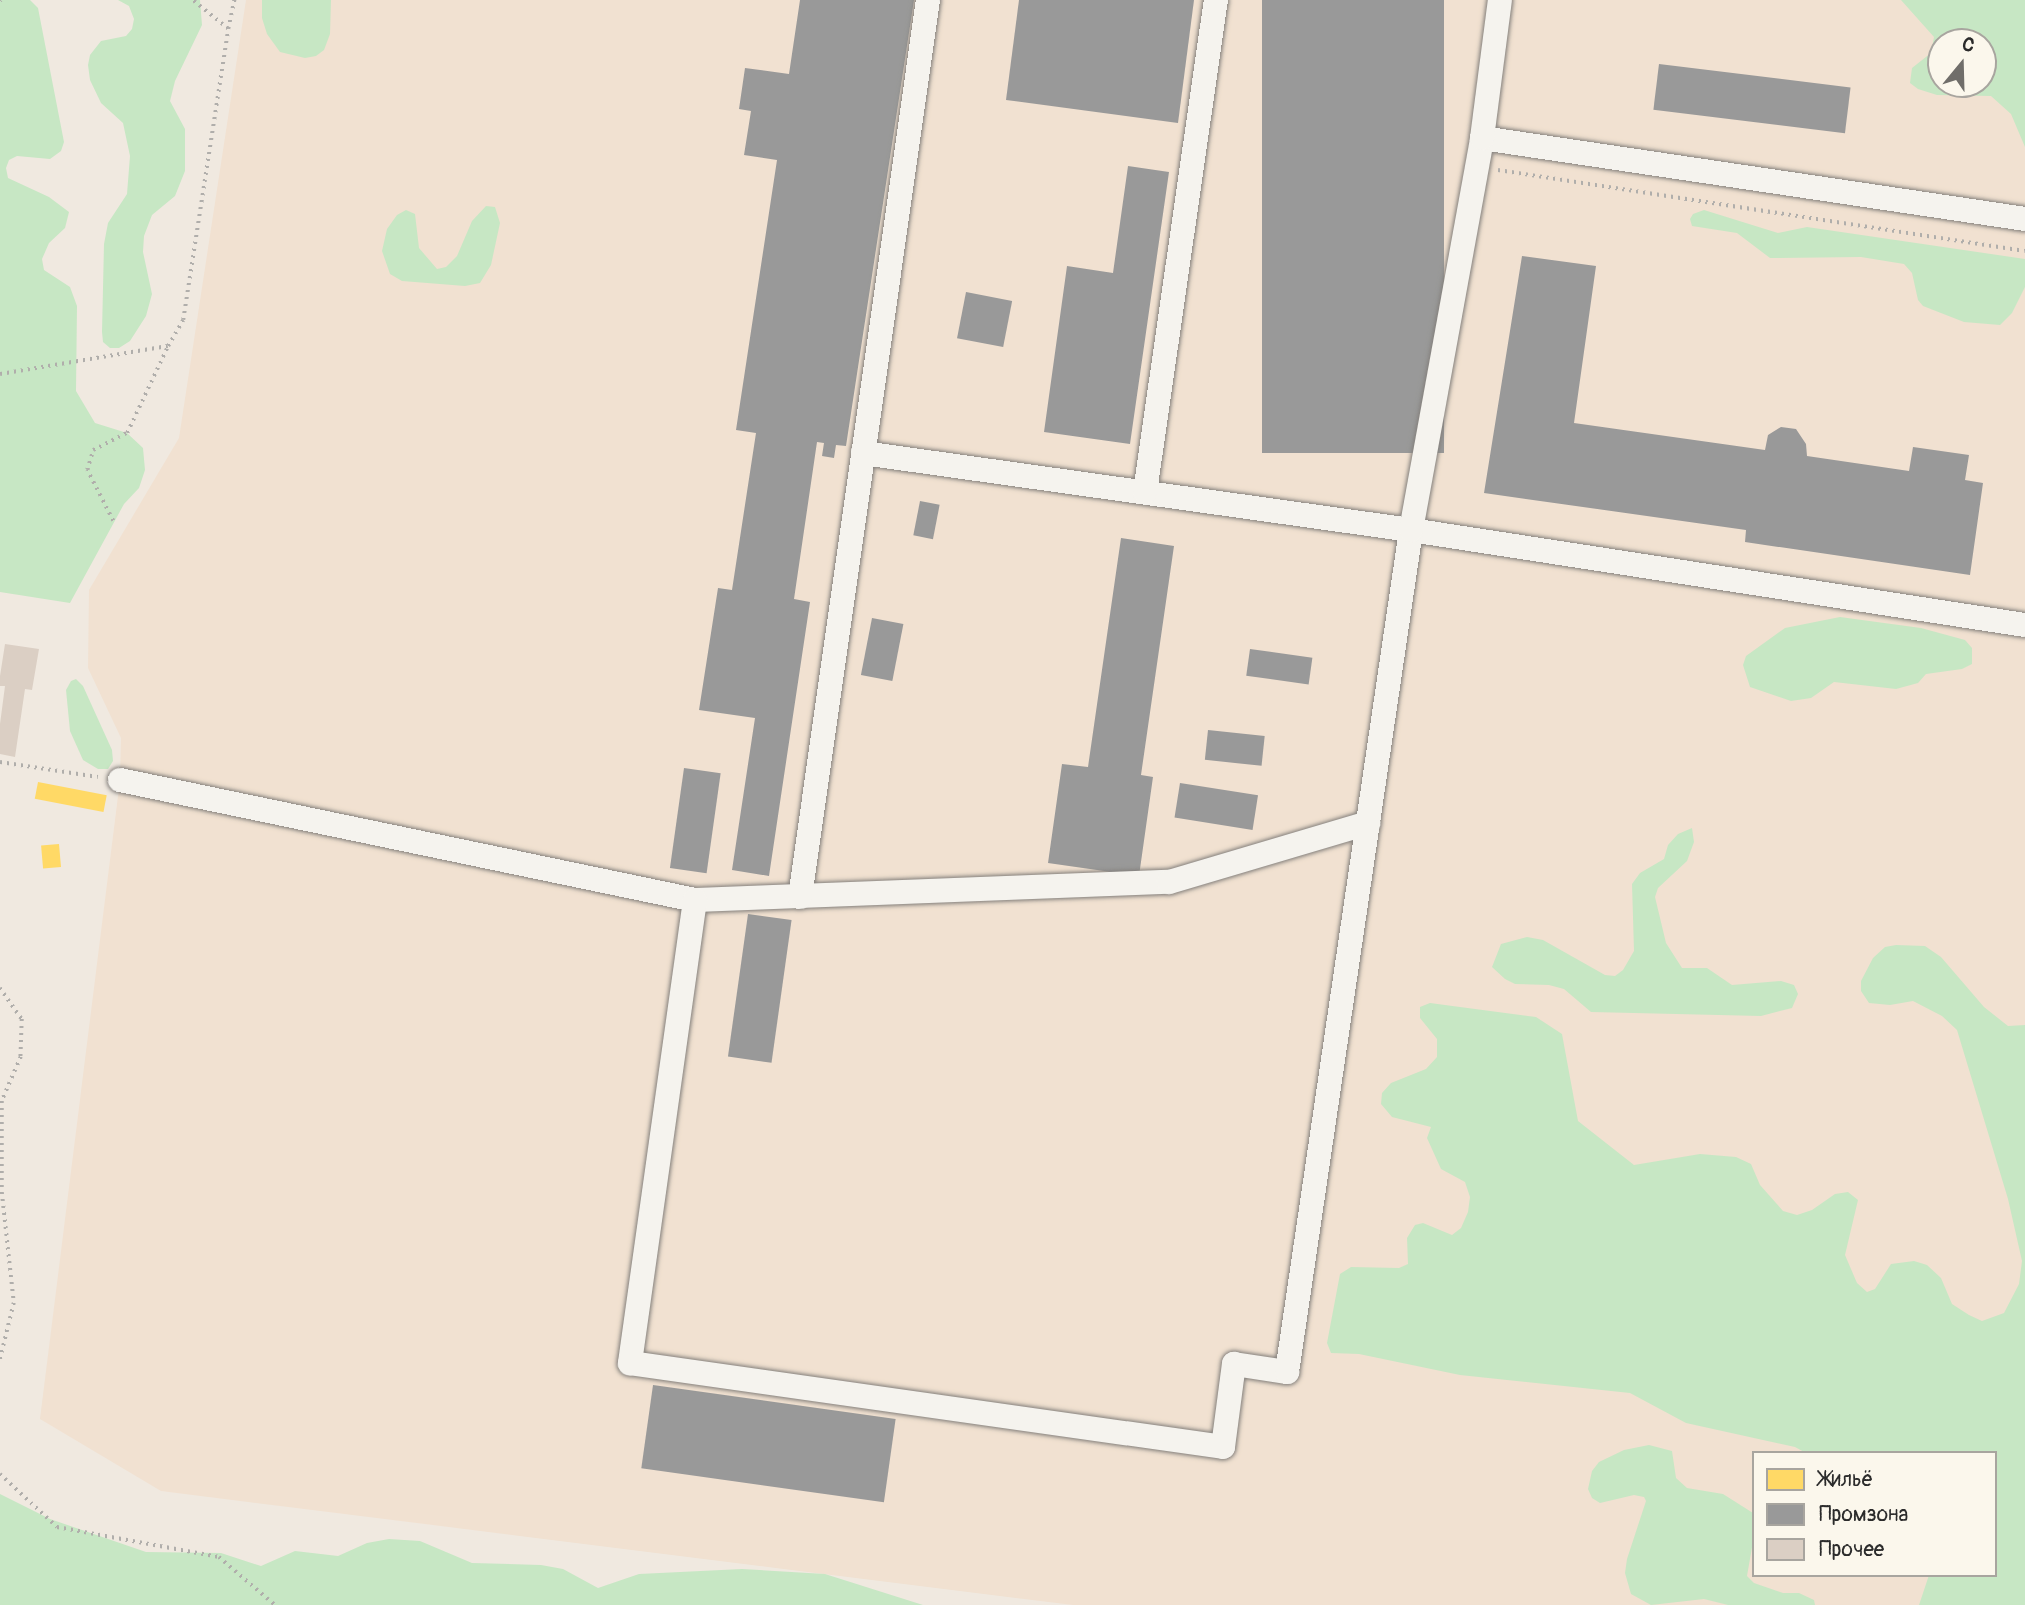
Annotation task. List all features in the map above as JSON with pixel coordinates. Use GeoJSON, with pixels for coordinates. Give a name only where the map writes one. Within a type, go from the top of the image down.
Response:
{"type":"FeatureCollection","features":[{"type":"Feature","properties":{"kind":"lane"},"geometry":{"type":"LineString","coordinates":[[800,897],[928,0]]}},
{"type":"Feature","properties":{"kind":"lane"},"geometry":{"type":"LineString","coordinates":[[1144,492],[1216,0]]}},
{"type":"Feature","properties":{"kind":"lane"},"geometry":{"type":"LineString","coordinates":[[695,901],[631,1363],[1223,1447],[1234,1364],[1287,1372],[1411,530],[1482,138],[1500,0]]}},
{"type":"Feature","properties":{"kind":"lane"},"geometry":{"type":"LineString","coordinates":[[1482,138],[2025,219]]}},
{"type":"Feature","properties":{"kind":"lane"},"geometry":{"type":"LineString","coordinates":[[863,453],[1411,530],[2025,625]]}},
{"type":"Feature","properties":{"kind":"lane"},"geometry":{"type":"LineString","coordinates":[[120,780],[695,901],[1168,883],[1368,823]]}},
{"type":"Feature","properties":{"kind":"path"},"geometry":{"type":"LineString","coordinates":[[192,0],[228,29]]}},
{"type":"Feature","properties":{"kind":"path"},"geometry":{"type":"LineString","coordinates":[[113,522],[87,470],[93,450],[127,433],[183,320],[234,0]]}},
{"type":"Feature","properties":{"kind":"path"},"geometry":{"type":"LineString","coordinates":[[1476,167],[2025,251]]}},
{"type":"Feature","properties":{"kind":"path"},"geometry":{"type":"LineString","coordinates":[[0,374],[168,346]]}},
{"type":"Feature","properties":{"kind":"path"},"geometry":{"type":"LineString","coordinates":[[0,762],[120,780]]}},
{"type":"Feature","properties":{"kind":"path"},"geometry":{"type":"LineString","coordinates":[[0,988],[22,1019],[21,1057],[2,1101],[2,1192],[14,1303],[0,1360]]}},
{"type":"Feature","properties":{"kind":"path"},"geometry":{"type":"LineString","coordinates":[[0,1474],[57,1527],[219,1557],[275,1605]]}},
{"type":"Feature","properties":{"kind":"shaded area"},"geometry":{"type":"Polygon","coordinates":[[[246,0],[2025,0],[2025,1605],[1073,1605],[161,1491],[40,1419],[120,780],[121,738],[88,668],[89,590],[179,438],[246,0]]]}},
{"type":"Feature","properties":{"kind":"green space"},"geometry":{"type":"Polygon","coordinates":[[[0,0],[30,0],[38,8],[64,142],[61,151],[50,159],[17,156],[9,160],[6,168],[8,178],[49,197],[69,212],[65,228],[49,243],[42,259],[44,270],[70,287],[77,306],[76,391],[95,423],[127,433],[143,448],[145,470],[139,488],[124,504],[70,603],[0,592],[0,0]]]}},
{"type":"Feature","properties":{"kind":"green space"},"geometry":{"type":"Polygon","coordinates":[[[118,0],[200,0],[202,25],[175,81],[170,101],[185,129],[185,171],[175,196],[152,215],[144,236],[143,252],[152,294],[146,316],[130,341],[119,348],[110,348],[103,342],[102,332],[104,244],[108,223],[127,194],[130,156],[123,123],[101,103],[90,80],[88,65],[90,55],[101,41],[126,36],[132,29],[134,19],[129,6],[118,0]]]}},
{"type":"Feature","properties":{"kind":"green space"},"geometry":{"type":"Polygon","coordinates":[[[262,0],[331,0],[330,34],[324,50],[316,56],[305,58],[280,52],[267,34],[262,18],[262,0]]]}},
{"type":"Feature","properties":{"kind":"green space"},"geometry":{"type":"Polygon","coordinates":[[[1901,0],[2025,0],[2025,147],[2011,114],[1993,98],[1997,98],[1997,28],[1927,29],[1901,0]]]}},
{"type":"Feature","properties":{"kind":"green space"},"geometry":{"type":"Polygon","coordinates":[[[1927,56],[1927,92],[1910,83],[1912,68],[1927,56]]]}},
{"type":"Feature","properties":{"kind":"green space"},"geometry":{"type":"Polygon","coordinates":[[[486,206],[495,207],[500,223],[491,265],[480,283],[465,286],[402,281],[390,274],[382,251],[387,229],[397,215],[406,210],[415,214],[419,248],[437,269],[446,267],[457,256],[472,221],[486,206]]]}},
{"type":"Feature","properties":{"kind":"green space"},"geometry":{"type":"Polygon","coordinates":[[[1704,210],[1778,233],[1807,227],[2025,259],[2025,287],[2012,313],[2000,325],[1964,322],[1923,306],[1918,300],[1912,273],[1904,264],[1861,257],[1770,258],[1737,233],[1692,226],[1690,219],[1693,214],[1704,210]]]}},
{"type":"Feature","properties":{"kind":"green space"},"geometry":{"type":"Polygon","coordinates":[[[1840,617],[1921,628],[1965,640],[1972,648],[1972,664],[1962,669],[1926,674],[1918,683],[1896,689],[1834,682],[1811,698],[1791,701],[1750,687],[1743,665],[1746,656],[1785,628],[1840,617]]]}},
{"type":"Feature","properties":{"kind":"green space"},"geometry":{"type":"Polygon","coordinates":[[[76,679],[83,686],[112,750],[113,761],[108,769],[98,769],[83,760],[70,731],[66,690],[71,681],[76,679]]]}},
{"type":"Feature","properties":{"kind":"green space"},"geometry":{"type":"Polygon","coordinates":[[[1692,828],[1694,842],[1687,861],[1658,888],[1655,897],[1666,943],[1682,968],[1707,968],[1732,985],[1781,981],[1794,985],[1798,994],[1792,1008],[1761,1016],[1591,1012],[1564,989],[1549,985],[1515,984],[1492,967],[1501,944],[1527,937],[1543,940],[1605,975],[1615,976],[1623,970],[1634,951],[1632,884],[1640,873],[1664,859],[1668,845],[1678,834],[1692,828]]]}},
{"type":"Feature","properties":{"kind":"green space"},"geometry":{"type":"Polygon","coordinates":[[[1925,946],[1941,957],[1984,1007],[2008,1026],[2025,1025],[2025,1605],[1919,1605],[1928,1577],[1997,1577],[1997,1451],[1802,1451],[1795,1447],[1686,1423],[1630,1393],[1460,1375],[1359,1354],[1331,1353],[1327,1343],[1340,1274],[1351,1267],[1399,1268],[1408,1264],[1407,1238],[1415,1225],[1423,1223],[1452,1235],[1461,1228],[1468,1212],[1470,1197],[1465,1182],[1441,1169],[1427,1138],[1431,1127],[1392,1117],[1381,1104],[1382,1093],[1391,1083],[1426,1069],[1437,1057],[1437,1039],[1420,1018],[1420,1007],[1430,1003],[1536,1017],[1562,1034],[1578,1121],[1634,1165],[1700,1154],[1736,1157],[1751,1164],[1760,1185],[1783,1211],[1797,1215],[1812,1210],[1835,1194],[1848,1192],[1858,1200],[1845,1255],[1857,1283],[1867,1292],[1875,1289],[1891,1264],[1914,1261],[1927,1265],[1941,1278],[1952,1304],[1969,1315],[1982,1321],[2004,1313],[2019,1284],[2022,1261],[2008,1199],[1957,1030],[1942,1016],[1913,1001],[1890,1005],[1869,1003],[1861,991],[1861,981],[1873,958],[1885,947],[1925,946]]]}},
{"type":"Feature","properties":{"kind":"green space"},"geometry":{"type":"Polygon","coordinates":[[[1649,1445],[1672,1451],[1676,1478],[1687,1488],[1723,1494],[1752,1512],[1752,1547],[1747,1576],[1754,1583],[1783,1593],[1799,1593],[1814,1600],[1815,1605],[1728,1605],[1704,1599],[1651,1605],[1631,1594],[1625,1573],[1627,1559],[1646,1501],[1644,1497],[1634,1495],[1600,1503],[1592,1498],[1588,1489],[1592,1471],[1599,1462],[1624,1450],[1649,1445]]]}},
{"type":"Feature","properties":{"kind":"green space"},"geometry":{"type":"Polygon","coordinates":[[[0,1494],[50,1519],[146,1552],[221,1553],[261,1566],[295,1551],[338,1556],[367,1543],[389,1539],[420,1541],[472,1563],[541,1565],[563,1569],[598,1588],[639,1574],[742,1569],[825,1574],[923,1605],[0,1605],[0,1494]]]}},
{"type":"Feature","properties":{"kind":"building: Жильё"},"geometry":{"type":"Polygon","coordinates":[[[38,782],[107,795],[103,812],[35,799],[38,782]]]}},
{"type":"Feature","properties":{"kind":"building: Жильё"},"geometry":{"type":"Polygon","coordinates":[[[59,844],[61,867],[43,868],[41,846],[59,844]]]}},
{"type":"Feature","properties":{"kind":"building: Промзона"},"geometry":{"type":"Polygon","coordinates":[[[800,0],[914,0],[846,446],[836,445],[834,458],[822,456],[824,443],[817,442],[794,599],[810,602],[769,876],[732,870],[755,718],[699,710],[718,588],[732,590],[756,433],[736,430],[777,160],[744,155],[751,111],[739,109],[745,68],[789,74],[800,0]]]}},
{"type":"Feature","properties":{"kind":"building: Промзона"},"geometry":{"type":"Polygon","coordinates":[[[1019,0],[1194,0],[1178,123],[1006,100],[1019,0]]]}},
{"type":"Feature","properties":{"kind":"building: Промзона"},"geometry":{"type":"Polygon","coordinates":[[[1262,0],[1444,0],[1444,453],[1262,453],[1262,0]]]}},
{"type":"Feature","properties":{"kind":"building: Промзона"},"geometry":{"type":"Polygon","coordinates":[[[1659,64],[1851,88],[1845,133],[1653,110],[1659,64]]]}},
{"type":"Feature","properties":{"kind":"building: Промзона"},"geometry":{"type":"Polygon","coordinates":[[[1128,166],[1169,172],[1130,444],[1044,432],[1067,266],[1113,273],[1128,166]]]}},
{"type":"Feature","properties":{"kind":"building: Промзона"},"geometry":{"type":"Polygon","coordinates":[[[1522,256],[1596,266],[1574,423],[1765,450],[1768,435],[1781,427],[1796,429],[1806,444],[1807,456],[1909,471],[1913,447],[1969,455],[1965,480],[1983,483],[1970,575],[1745,542],[1746,530],[1484,493],[1522,256]]]}},
{"type":"Feature","properties":{"kind":"building: Промзона"},"geometry":{"type":"Polygon","coordinates":[[[966,292],[1012,301],[1003,347],[957,338],[966,292]]]}},
{"type":"Feature","properties":{"kind":"building: Промзона"},"geometry":{"type":"Polygon","coordinates":[[[920,501],[940,505],[933,539],[913,535],[920,501]]]}},
{"type":"Feature","properties":{"kind":"building: Промзона"},"geometry":{"type":"Polygon","coordinates":[[[1121,538],[1174,546],[1141,775],[1153,777],[1139,876],[1048,863],[1062,764],[1088,767],[1121,538]]]}},
{"type":"Feature","properties":{"kind":"building: Промзона"},"geometry":{"type":"Polygon","coordinates":[[[872,618],[903,624],[892,681],[861,675],[872,618]]]}},
{"type":"Feature","properties":{"kind":"building: Промзона"},"geometry":{"type":"Polygon","coordinates":[[[1250,649],[1312,658],[1309,685],[1246,676],[1250,649]]]}},
{"type":"Feature","properties":{"kind":"building: Промзона"},"geometry":{"type":"Polygon","coordinates":[[[1208,730],[1265,736],[1262,766],[1205,760],[1208,730]]]}},
{"type":"Feature","properties":{"kind":"building: Промзона"},"geometry":{"type":"Polygon","coordinates":[[[684,768],[721,773],[707,873],[670,868],[684,768]]]}},
{"type":"Feature","properties":{"kind":"building: Промзона"},"geometry":{"type":"Polygon","coordinates":[[[1180,783],[1258,795],[1253,830],[1175,818],[1180,783]]]}},
{"type":"Feature","properties":{"kind":"building: Промзона"},"geometry":{"type":"Polygon","coordinates":[[[748,914],[792,920],[772,1063],[728,1057],[748,914]]]}},
{"type":"Feature","properties":{"kind":"building: Промзона"},"geometry":{"type":"Polygon","coordinates":[[[653,1385],[896,1419],[884,1502],[641,1468],[653,1385]]]}},
{"type":"Feature","properties":{"kind":"building: Прочее"},"geometry":{"type":"Polygon","coordinates":[[[5,644],[39,649],[32,690],[25,689],[15,757],[0,754],[0,724],[5,686],[0,686],[0,676],[5,644]]]}}]}
